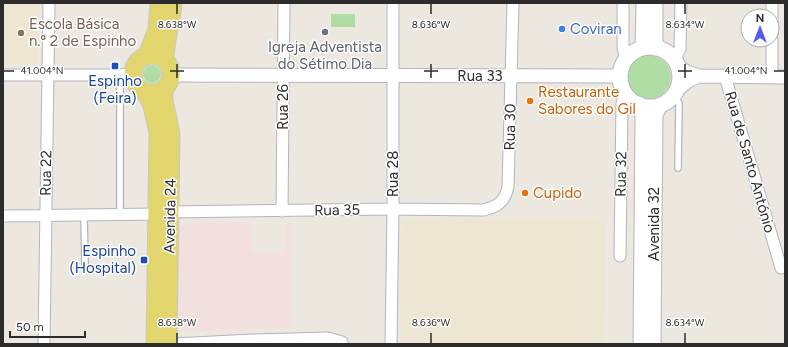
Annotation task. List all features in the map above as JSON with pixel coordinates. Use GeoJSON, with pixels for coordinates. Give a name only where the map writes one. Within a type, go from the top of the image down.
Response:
{"type":"FeatureCollection","features":[{"type":"Feature","properties":{"kind":"main road"},"geometry":{"type":"LineString","coordinates":[[147,56],[157,29],[160,3]]}},
{"type":"Feature","properties":{"kind":"main road","name":"Avenida 24"},"geometry":{"type":"LineString","coordinates":[[155,344],[163,213],[171,134],[164,100],[167,75],[165,45],[172,12],[172,3]]}},
{"type":"Feature","properties":{"kind":"main road"},"geometry":{"type":"LineString","coordinates":[[644,3],[649,48]]}},
{"type":"Feature","properties":{"kind":"main road"},"geometry":{"type":"LineString","coordinates":[[649,48],[655,3]]}},
{"type":"Feature","properties":{"kind":"main road"},"geometry":{"type":"LineString","coordinates":[[649,48],[669,54],[676,63],[680,73],[679,82],[675,93],[667,101],[660,105],[653,106],[639,104],[631,100],[625,94],[620,76],[626,59],[636,50],[649,48]]}},
{"type":"Feature","properties":{"kind":"main road"},"geometry":{"type":"LineString","coordinates":[[126,74],[134,68],[141,58],[153,55],[159,56],[167,75],[158,93],[145,93]]}},
{"type":"Feature","properties":{"kind":"main road","name":"Avenida 24"},"geometry":{"type":"LineString","coordinates":[[126,74],[145,93],[151,102],[158,132],[168,344]]}},
{"type":"Feature","properties":{"kind":"main road","name":"Avenida 32"},"geometry":{"type":"LineString","coordinates":[[639,104],[643,114],[642,344]]}},
{"type":"Feature","properties":{"kind":"main road","name":"Avenida 32"},"geometry":{"type":"LineString","coordinates":[[653,344],[655,115],[660,105]]}},
{"type":"Feature","properties":{"kind":"street","name":"Rua 22"},"geometry":{"type":"LineString","coordinates":[[44,344],[49,3]]}},
{"type":"Feature","properties":{"kind":"street","name":"Rua 26"},"geometry":{"type":"LineString","coordinates":[[282,211],[284,3]]}},
{"type":"Feature","properties":{"kind":"street","name":"Rua 28"},"geometry":{"type":"LineString","coordinates":[[391,344],[393,209],[393,3]]}},
{"type":"Feature","properties":{"kind":"street","name":"Rua 30"},"geometry":{"type":"LineString","coordinates":[[502,202],[507,194],[508,187],[513,3]]}},
{"type":"Feature","properties":{"kind":"street"},"geometry":{"type":"LineString","coordinates":[[624,3],[623,48],[626,59]]}},
{"type":"Feature","properties":{"kind":"street"},"geometry":{"type":"LineString","coordinates":[[681,3],[680,49],[676,63],[687,72],[699,76],[785,77]]}},
{"type":"Feature","properties":{"kind":"street"},"geometry":{"type":"LineString","coordinates":[[772,48],[772,77]]}},
{"type":"Feature","properties":{"kind":"street"},"geometry":{"type":"LineString","coordinates":[[3,75],[126,74]]}},
{"type":"Feature","properties":{"kind":"street","name":"Rua 33"},"geometry":{"type":"LineString","coordinates":[[167,75],[620,76]]}},
{"type":"Feature","properties":{"kind":"street"},"geometry":{"type":"LineString","coordinates":[[675,93],[688,81],[699,76]]}},
{"type":"Feature","properties":{"kind":"street","name":"Rua de Santo António"},"geometry":{"type":"LineString","coordinates":[[725,76],[781,268],[785,267]]}},
{"type":"Feature","properties":{"kind":"street","name":"Rua 32"},"geometry":{"type":"LineString","coordinates":[[620,256],[622,103],[625,94]]}},
{"type":"Feature","properties":{"kind":"street","name":"Rua 35"},"geometry":{"type":"LineString","coordinates":[[3,216],[393,209],[483,210],[495,207],[502,202]]}},
{"type":"Feature","properties":{"kind":"street"},"geometry":{"type":"LineString","coordinates":[[173,344],[280,342],[328,338],[342,342]]}},
{"type":"Feature","properties":{"kind":"lane"},"geometry":{"type":"LineString","coordinates":[[120,213],[126,74]]}},
{"type":"Feature","properties":{"kind":"lane"},"geometry":{"type":"LineString","coordinates":[[675,93],[679,103],[678,168]]}},
{"type":"Feature","properties":{"kind":"lane"},"geometry":{"type":"LineString","coordinates":[[84,214],[85,264]]}},
{"type":"Feature","properties":{"kind":"shaded area","name":"Escola Básica n.º 2 de Espinho"},"geometry":{"type":"Polygon","coordinates":[[[3,3],[39,3],[38,64],[3,64],[3,3]]]}},
{"type":"Feature","properties":{"kind":"shaded area"},"geometry":{"type":"Polygon","coordinates":[[[594,218],[602,221],[606,227],[605,344],[401,344],[401,228],[404,222],[410,219],[594,218]]]}},
{"type":"Feature","properties":{"kind":"shaded area"},"geometry":{"type":"Polygon","coordinates":[[[252,222],[252,252],[286,252],[287,222],[292,222],[292,328],[185,331],[180,326],[178,320],[180,227],[186,223],[252,222]]]}},
{"type":"Feature","properties":{"kind":"green space"},"geometry":{"type":"Polygon","coordinates":[[[331,14],[355,14],[355,27],[331,27],[331,14]]]}},
{"type":"Feature","properties":{"kind":"green space"},"geometry":{"type":"Polygon","coordinates":[[[645,55],[653,55],[665,61],[671,73],[671,81],[665,93],[653,99],[645,99],[633,93],[627,81],[627,73],[633,61],[645,55]]]}},
{"type":"Feature","properties":{"kind":"green space"},"geometry":{"type":"Polygon","coordinates":[[[152,65],[158,68],[161,74],[158,80],[152,83],[146,80],[143,74],[146,68],[152,65]]]}},
{"type":"Feature","properties":{"kind":"place","name":"Coviran"},"geometry":{"type":"Point","coordinates":[562,29]}},
{"type":"Feature","properties":{"kind":"place","name":"Igreja Adventista do Sétimo Dia"},"geometry":{"type":"Point","coordinates":[325,32]}},
{"type":"Feature","properties":{"kind":"place","name":"Escola Básica n.º 2 de Espinho"},"geometry":{"type":"Point","coordinates":[21,33]}},
{"type":"Feature","properties":{"kind":"place","name":"Espinho (Feira)"},"geometry":{"type":"Point","coordinates":[115,66]}},
{"type":"Feature","properties":{"kind":"place","name":"Restaurante Sabores do Gil"},"geometry":{"type":"Point","coordinates":[530,101]}},
{"type":"Feature","properties":{"kind":"place","name":"Cupido"},"geometry":{"type":"Point","coordinates":[525,193]}},
{"type":"Feature","properties":{"kind":"place","name":"Espinho (Hospital)"},"geometry":{"type":"Point","coordinates":[144,260]}}]}
